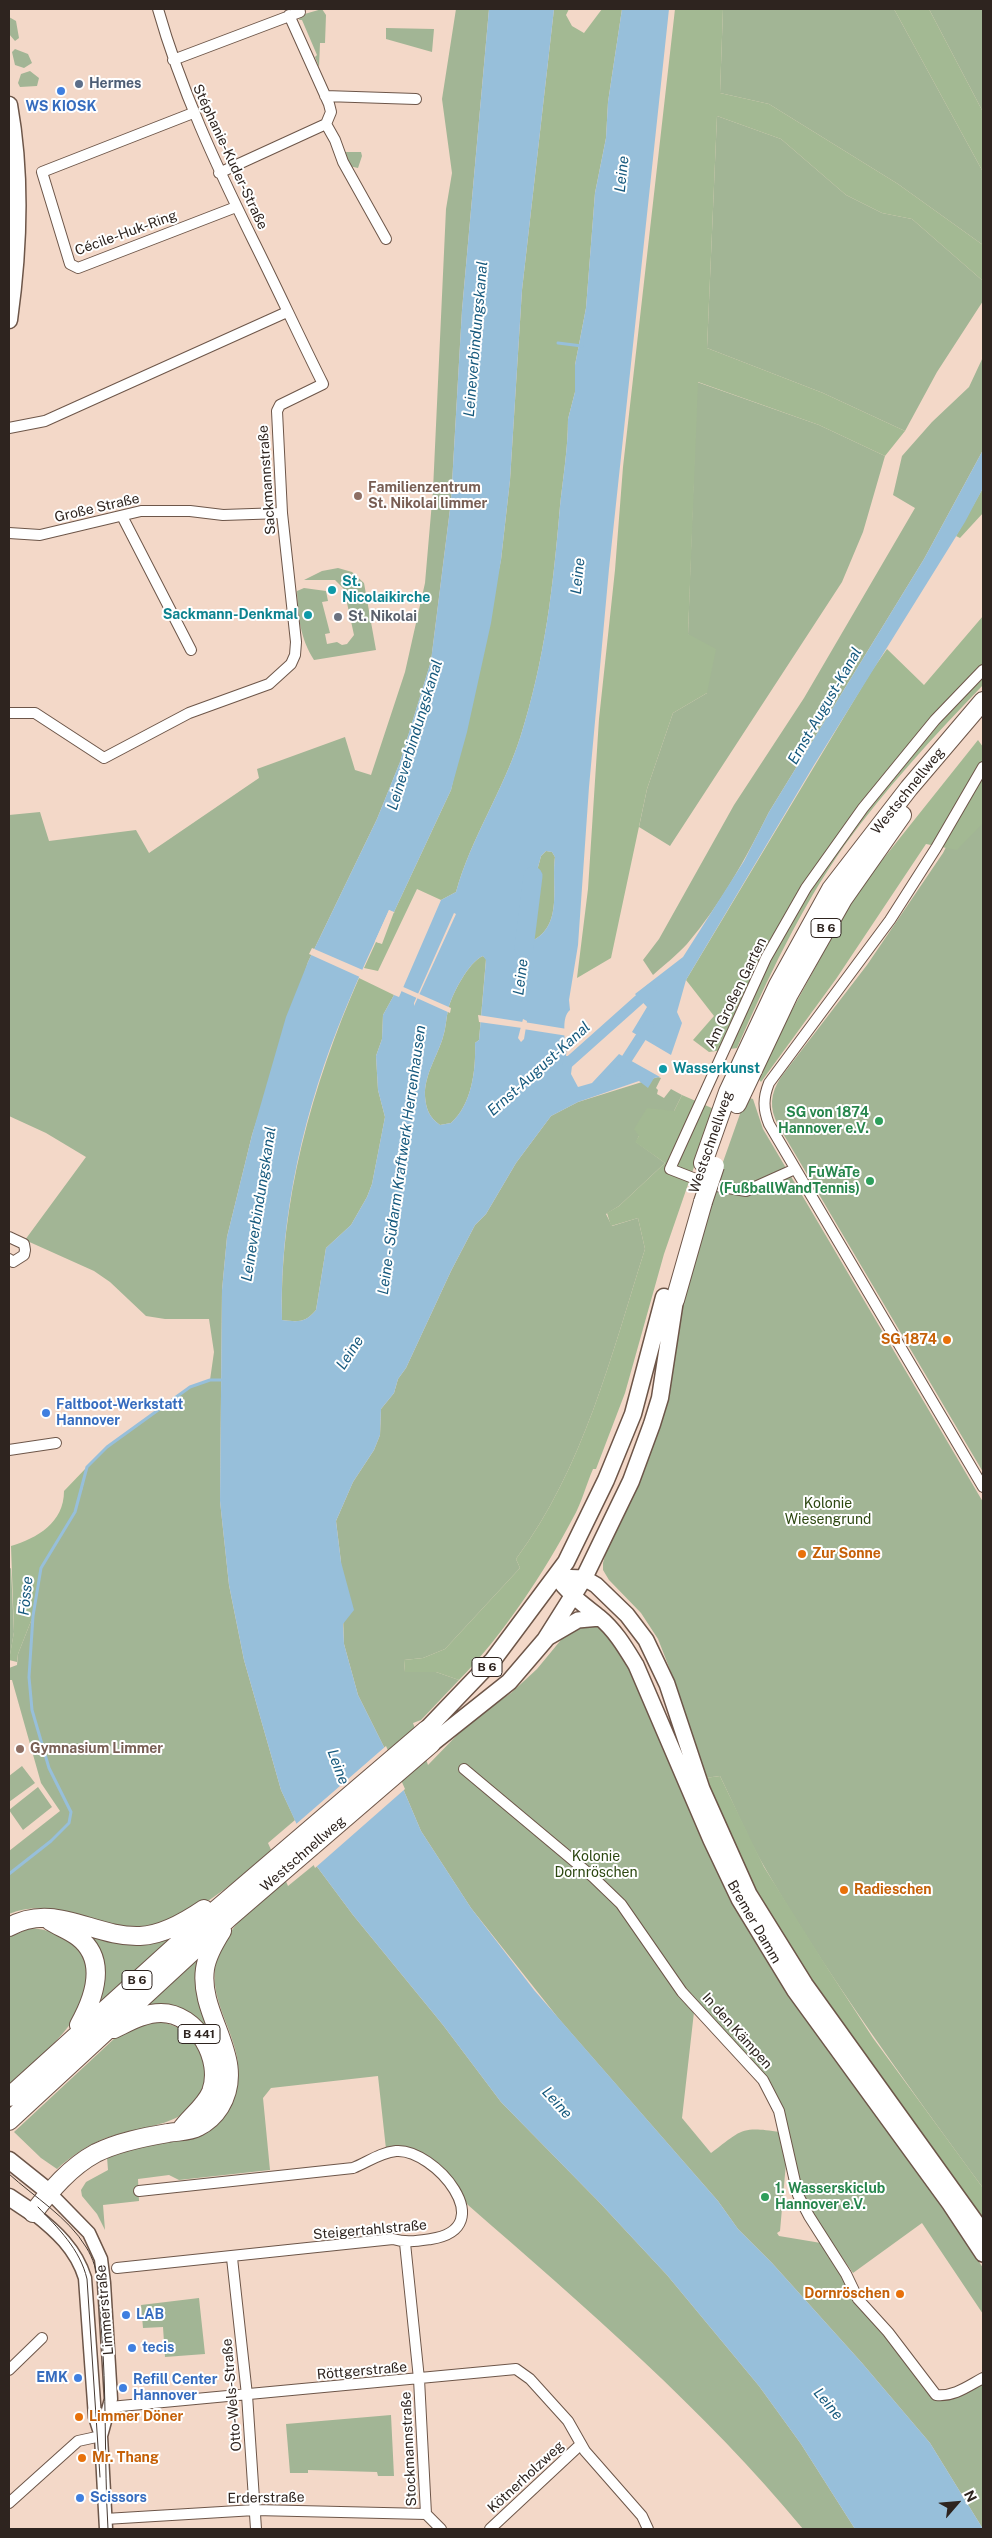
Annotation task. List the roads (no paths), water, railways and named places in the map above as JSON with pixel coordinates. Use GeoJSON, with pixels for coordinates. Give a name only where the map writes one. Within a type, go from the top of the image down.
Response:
{"type":"FeatureCollection","features":[{"type":"Feature","properties":{"kind":"highway","name":"Westschnellweg"},"geometry":{"type":"LineString","coordinates":[[670,1299],[728,1092],[774,994],[831,889],[909,788],[983,701]]}},
{"type":"Feature","properties":{"kind":"highway","name":"Westschnellweg"},"geometry":{"type":"LineString","coordinates":[[709,1164],[743,1088],[789,994],[843,899],[918,792],[983,719]]}},
{"type":"Feature","properties":{"kind":"highway","name":"Westschnellweg"},"geometry":{"type":"LineString","coordinates":[[9,2097],[72,2038],[429,1737]]}},
{"type":"Feature","properties":{"kind":"highway","name":"Westschnellweg"},"geometry":{"type":"LineString","coordinates":[[13,2117],[230,1917],[275,1866]]}},
{"type":"Feature","properties":{"kind":"highway"},"geometry":{"type":"LineString","coordinates":[[9,1926],[23,1921],[58,1917],[124,1935],[158,1933],[190,1918],[275,1866]]}},
{"type":"Feature","properties":{"kind":"highway"},"geometry":{"type":"LineString","coordinates":[[33,2213],[49,2192],[77,2166],[97,2152],[140,2138],[188,2131],[200,2127],[214,2115],[226,2093],[229,2065],[206,1995],[205,1967],[230,1917]]}},
{"type":"Feature","properties":{"kind":"highway"},"geometry":{"type":"LineString","coordinates":[[46,1918],[78,1937],[86,1946],[96,1967],[96,1987],[91,2004],[72,2038]]}},
{"type":"Feature","properties":{"kind":"highway","name":"B 441"},"geometry":{"type":"LineString","coordinates":[[100,2035],[150,2014],[173,2015],[194,2028],[210,2052],[214,2076],[211,2092],[180,2131]]}},
{"type":"Feature","properties":{"kind":"main road"},"geometry":{"type":"LineString","coordinates":[[9,105],[12,162],[19,198],[16,268],[9,320]]}},
{"type":"Feature","properties":{"kind":"main road","name":"Westschnellweg"},"geometry":{"type":"LineString","coordinates":[[429,1737],[493,1660],[557,1577],[607,1475],[633,1414],[670,1299]]}},
{"type":"Feature","properties":{"kind":"main road","name":"Westschnellweg"},"geometry":{"type":"LineString","coordinates":[[429,1737],[509,1682],[545,1640],[584,1578],[633,1476],[660,1398],[670,1299]]}},
{"type":"Feature","properties":{"kind":"main road"},"geometry":{"type":"LineString","coordinates":[[598,1550],[594,1570],[598,1585],[603,1592]]}},
{"type":"Feature","properties":{"kind":"main road"},"geometry":{"type":"LineString","coordinates":[[557,1577],[584,1578]]}},
{"type":"Feature","properties":{"kind":"main road","name":"Bremer Damm"},"geometry":{"type":"LineString","coordinates":[[557,1577],[572,1598],[600,1618],[613,1631],[636,1664],[688,1770],[739,1899],[794,1991],[950,2204],[983,2254]]}},
{"type":"Feature","properties":{"kind":"main road","name":"Bremer Damm"},"geometry":{"type":"LineString","coordinates":[[584,1578],[603,1592],[636,1626],[659,1665],[688,1770]]}},
{"type":"Feature","properties":{"kind":"main road"},"geometry":{"type":"LineString","coordinates":[[545,1640],[578,1620],[600,1618]]}},
{"type":"Feature","properties":{"kind":"main road","name":"Bremer Damm"},"geometry":{"type":"LineString","coordinates":[[696,1791],[749,1894],[800,1977],[983,2232]]}},
{"type":"Feature","properties":{"kind":"main road","name":"Limmerstraße"},"geometry":{"type":"LineString","coordinates":[[9,2160],[49,2192]]}},
{"type":"Feature","properties":{"kind":"main road","name":"Limmerstraße"},"geometry":{"type":"LineString","coordinates":[[9,2197],[33,2213]]}},
{"type":"Feature","properties":{"kind":"street","name":"Stéphanie-Kuder-Straße"},"geometry":{"type":"LineString","coordinates":[[158,9],[173,60],[193,113],[219,173],[287,312]]}},
{"type":"Feature","properties":{"kind":"street"},"geometry":{"type":"LineString","coordinates":[[173,60],[300,12],[299,9]]}},
{"type":"Feature","properties":{"kind":"street"},"geometry":{"type":"LineString","coordinates":[[219,173],[326,124],[331,112],[289,15]]}},
{"type":"Feature","properties":{"kind":"street"},"geometry":{"type":"LineString","coordinates":[[325,96],[416,99]]}},
{"type":"Feature","properties":{"kind":"street","name":"Cécile-Huk-Ring"},"geometry":{"type":"LineString","coordinates":[[193,113],[42,172],[70,264],[78,268],[236,207]]}},
{"type":"Feature","properties":{"kind":"street"},"geometry":{"type":"LineString","coordinates":[[326,124],[335,140],[343,162],[386,239]]}},
{"type":"Feature","properties":{"kind":"street"},"geometry":{"type":"LineString","coordinates":[[9,428],[45,421],[287,312]]}},
{"type":"Feature","properties":{"kind":"street","name":"Sackmannstraße"},"geometry":{"type":"LineString","coordinates":[[9,713],[35,713],[104,758],[189,713],[271,682],[294,659],[296,642],[282,513],[277,411],[280,405],[323,384],[287,312]]}},
{"type":"Feature","properties":{"kind":"street","name":"Große Straße"},"geometry":{"type":"LineString","coordinates":[[9,533],[40,535],[141,511],[190,511],[223,515],[282,513]]}},
{"type":"Feature","properties":{"kind":"street"},"geometry":{"type":"LineString","coordinates":[[122,516],[191,650]]}},
{"type":"Feature","properties":{"kind":"street","name":"Am Großen Garten"},"geometry":{"type":"LineString","coordinates":[[795,1169],[746,1191],[711,1185],[670,1170],[766,958],[806,888],[863,808],[935,720],[983,670]]}},
{"type":"Feature","properties":{"kind":"street"},"geometry":{"type":"LineString","coordinates":[[983,767],[936,848],[890,920],[769,1083],[765,1094],[764,1112],[768,1124],[983,1487]]}},
{"type":"Feature","properties":{"kind":"street"},"geometry":{"type":"LineString","coordinates":[[9,1237],[24,1244],[25,1250],[19,1260],[13,1262],[9,1260]]}},
{"type":"Feature","properties":{"kind":"street"},"geometry":{"type":"LineString","coordinates":[[9,1450],[56,1444]]}},
{"type":"Feature","properties":{"kind":"street","name":"In den Kämpen"},"geometry":{"type":"LineString","coordinates":[[464,1769],[593,1877],[621,1904],[682,1992],[763,2080],[778,2111],[798,2195],[809,2216],[846,2274],[858,2298],[888,2332],[936,2395],[947,2396],[955,2394],[983,2378]]}},
{"type":"Feature","properties":{"kind":"street","name":"Steigertahlstraße"},"geometry":{"type":"LineString","coordinates":[[117,2268],[232,2258],[393,2240],[404,2243],[448,2235],[456,2228],[462,2213],[461,2200],[455,2188],[412,2153],[397,2151],[380,2154],[353,2168],[139,2191]]}},
{"type":"Feature","properties":{"kind":"street","name":"Limmerstraße"},"geometry":{"type":"LineString","coordinates":[[49,2192],[85,2228],[97,2248],[100,2259],[104,2283],[110,2407],[101,2436]]}},
{"type":"Feature","properties":{"kind":"street","name":"Limmerstraße"},"geometry":{"type":"LineString","coordinates":[[33,2213],[68,2244],[82,2267],[85,2278],[95,2417],[101,2436],[106,2524]]}},
{"type":"Feature","properties":{"kind":"street","name":"Stockmannstraße"},"geometry":{"type":"LineString","coordinates":[[404,2243],[418,2379],[426,2514],[441,2529]]}},
{"type":"Feature","properties":{"kind":"street","name":"Otto-Wels-Straße"},"geometry":{"type":"LineString","coordinates":[[232,2258],[247,2395],[256,2529]]}},
{"type":"Feature","properties":{"kind":"street"},"geometry":{"type":"LineString","coordinates":[[9,2370],[42,2338]]}},
{"type":"Feature","properties":{"kind":"street","name":"Röttgerstraße"},"geometry":{"type":"LineString","coordinates":[[110,2407],[516,2369],[530,2379],[568,2421],[580,2445]]}},
{"type":"Feature","properties":{"kind":"street"},"geometry":{"type":"LineString","coordinates":[[9,2503],[78,2441],[101,2436]]}},
{"type":"Feature","properties":{"kind":"street"},"geometry":{"type":"LineString","coordinates":[[580,2445],[642,2516],[648,2529]]}},
{"type":"Feature","properties":{"kind":"street","name":"Kötnerholzweg"},"geometry":{"type":"LineString","coordinates":[[490,2529],[580,2445]]}},
{"type":"Feature","properties":{"kind":"street","name":"Erderstraße"},"geometry":{"type":"LineString","coordinates":[[106,2524],[255,2510],[426,2514]]}},
{"type":"Feature","properties":{"kind":"water"},"geometry":{"type":"Polygon","coordinates":[[[489,9],[554,9],[522,290],[510,480],[501,560],[491,623],[467,732],[451,790],[394,912],[389,910],[345,1010],[318,1084],[297,1162],[290,1202],[282,1281],[282,1320],[301,1321],[316,1310],[326,1248],[351,1225],[367,1197],[372,1184],[385,1117],[378,1090],[376,1056],[382,1039],[383,1015],[394,995],[399,997],[441,900],[456,892],[470,853],[513,758],[529,709],[542,651],[551,595],[568,419],[575,392],[575,365],[586,308],[595,193],[606,138],[608,102],[622,9],[669,9],[609,569],[589,787],[578,945],[569,1000],[570,1010],[567,1013],[565,1022],[564,1045],[567,1045],[566,1056],[571,1056],[576,1051],[581,1056],[572,1066],[571,1074],[578,1087],[592,1083],[619,1054],[660,1077],[654,1078],[648,1088],[639,1081],[578,1102],[551,1116],[516,1163],[486,1214],[475,1225],[451,1271],[406,1368],[398,1379],[394,1393],[381,1409],[380,1435],[374,1450],[353,1482],[336,1521],[341,1562],[354,1610],[343,1624],[344,1644],[358,1695],[393,1765],[421,1831],[471,1908],[534,1990],[718,2201],[738,2229],[772,2263],[862,2363],[930,2443],[983,2529],[855,2529],[801,2444],[759,2386],[667,2275],[600,2203],[501,2102],[443,2025],[353,1915],[315,1864],[281,1790],[244,1660],[229,1585],[220,1501],[222,1290],[227,1237],[252,1135],[286,1017],[308,962],[377,819],[400,762],[431,661],[451,501],[462,310],[489,9]],[[546,851],[541,856],[527,912],[528,933],[532,941],[542,934],[549,925],[554,904],[555,857],[552,852],[546,851]],[[454,913],[414,1006],[456,914],[454,913]],[[483,956],[478,959],[461,980],[453,996],[441,1044],[425,1088],[427,1109],[433,1119],[440,1125],[451,1123],[458,1115],[464,1106],[471,1086],[475,1064],[475,1043],[479,1040],[486,960],[483,956]],[[523,1019],[518,1038],[521,1042],[524,1039],[527,1021],[523,1019]]]}},
{"type":"Feature","properties":{"kind":"water"},"geometry":{"type":"Polygon","coordinates":[[[983,450],[983,488],[965,522],[814,765],[686,980],[677,1012],[682,1023],[671,1055],[632,1032],[647,1007],[635,994],[683,957],[744,861],[769,812],[924,559],[983,450]]]}},
{"type":"Feature","properties":{"kind":"waterway"},"geometry":{"type":"LineString","coordinates":[[558,343],[582,346]]}},
{"type":"Feature","properties":{"kind":"waterway","name":"Leine"},"geometry":{"type":"LineString","coordinates":[[524,948],[533,876]]}},
{"type":"Feature","properties":{"kind":"waterway","name":"Ernst-August-Kanal"},"geometry":{"type":"LineString","coordinates":[[568,1063],[651,989]]}},
{"type":"Feature","properties":{"kind":"waterway","name":"Ernst-August-Kanal"},"geometry":{"type":"LineString","coordinates":[[619,1071],[648,1026]]}},
{"type":"Feature","properties":{"kind":"waterway","name":"Fösse"},"geometry":{"type":"LineString","coordinates":[[9,1874],[51,1841],[69,1823],[71,1812],[49,1768],[32,1710],[29,1677],[33,1616],[41,1568],[75,1512],[87,1467],[107,1447],[190,1387],[210,1380],[224,1380]]}},
{"type":"Feature","properties":{"kind":"tram line"},"geometry":{"type":"LineString","coordinates":[[9,2174],[50,2208],[79,2236],[91,2256],[97,2275],[103,2350],[108,2529]]}},
{"type":"Feature","properties":{"kind":"tram line"},"geometry":{"type":"LineString","coordinates":[[38,2207],[74,2249],[84,2268],[87,2279],[100,2477]]}},
{"type":"Feature","properties":{"kind":"place","name":"Hermes"},"geometry":{"type":"Point","coordinates":[79,84]}},
{"type":"Feature","properties":{"kind":"place","name":"WS KIOSK"},"geometry":{"type":"Point","coordinates":[61,91]}},
{"type":"Feature","properties":{"kind":"place","name":"Familienzentrum St. Nikolai limmer"},"geometry":{"type":"Point","coordinates":[358,496]}},
{"type":"Feature","properties":{"kind":"place","name":"St. Nicolaikirche"},"geometry":{"type":"Point","coordinates":[332,590]}},
{"type":"Feature","properties":{"kind":"place","name":"Sackmann-Denkmal"},"geometry":{"type":"Point","coordinates":[308,615]}},
{"type":"Feature","properties":{"kind":"place","name":"St. Nikolai"},"geometry":{"type":"Point","coordinates":[338,617]}},
{"type":"Feature","properties":{"kind":"place","name":"Wasserkunst"},"geometry":{"type":"Point","coordinates":[663,1069]}},
{"type":"Feature","properties":{"kind":"place","name":"SG von 1874 Hannover e.V."},"geometry":{"type":"Point","coordinates":[879,1121]}},
{"type":"Feature","properties":{"kind":"place","name":"FuWaTe (FußballWandTennis)"},"geometry":{"type":"Point","coordinates":[870,1181]}},
{"type":"Feature","properties":{"kind":"place","name":"SG 1874"},"geometry":{"type":"Point","coordinates":[947,1340]}},
{"type":"Feature","properties":{"kind":"place","name":"Faltboot-Werkstatt Hannover"},"geometry":{"type":"Point","coordinates":[46,1413]}},
{"type":"Feature","properties":{"kind":"place","name":"Zur Sonne"},"geometry":{"type":"Point","coordinates":[802,1554]}},
{"type":"Feature","properties":{"kind":"place","name":"Gymnasium Limmer"},"geometry":{"type":"Point","coordinates":[20,1749]}},
{"type":"Feature","properties":{"kind":"place","name":"Radieschen"},"geometry":{"type":"Point","coordinates":[844,1890]}},
{"type":"Feature","properties":{"kind":"place","name":"1. Wasserskiclub Hannover e.V."},"geometry":{"type":"Point","coordinates":[765,2197]}},
{"type":"Feature","properties":{"kind":"place","name":"Dornröschen"},"geometry":{"type":"Point","coordinates":[900,2294]}},
{"type":"Feature","properties":{"kind":"place","name":"LAB"},"geometry":{"type":"Point","coordinates":[126,2315]}},
{"type":"Feature","properties":{"kind":"place","name":"tecis"},"geometry":{"type":"Point","coordinates":[132,2348]}},
{"type":"Feature","properties":{"kind":"place","name":"EMK"},"geometry":{"type":"Point","coordinates":[78,2378]}},
{"type":"Feature","properties":{"kind":"place","name":"Refill Center Hannover"},"geometry":{"type":"Point","coordinates":[123,2388]}},
{"type":"Feature","properties":{"kind":"place","name":"Limmer Döner"},"geometry":{"type":"Point","coordinates":[79,2417]}},
{"type":"Feature","properties":{"kind":"place","name":"Mr. Thang"},"geometry":{"type":"Point","coordinates":[82,2458]}},
{"type":"Feature","properties":{"kind":"place","name":"Scissors"},"geometry":{"type":"Point","coordinates":[80,2498]}},
{"type":"Feature","properties":{"kind":"water label","name":"Leineverbindungskanal"},"geometry":{"type":"Point","coordinates":[476,339]}},
{"type":"Feature","properties":{"kind":"water label","name":"Leineverbindungskanal"},"geometry":{"type":"Point","coordinates":[415,735]}},
{"type":"Feature","properties":{"kind":"water label","name":"Leine - Südarm Kraftwerk Herrenhausen"},"geometry":{"type":"Point","coordinates":[402,1160]}},
{"type":"Feature","properties":{"kind":"water label","name":"Leineverbindungskanal"},"geometry":{"type":"Point","coordinates":[259,1204]}},
{"type":"Feature","properties":{"kind":"park label","name":"Kolonie Wiesengrund"},"geometry":{"type":"Point","coordinates":[828,1512]}},
{"type":"Feature","properties":{"kind":"park label","name":"Kolonie Dornröschen"},"geometry":{"type":"Point","coordinates":[596,1865]}}]}
